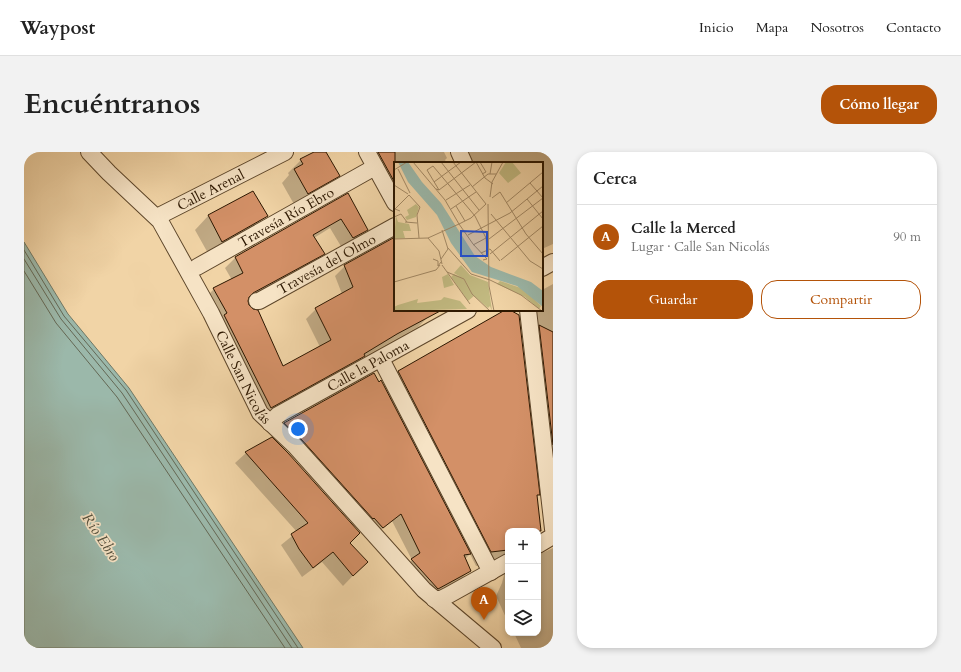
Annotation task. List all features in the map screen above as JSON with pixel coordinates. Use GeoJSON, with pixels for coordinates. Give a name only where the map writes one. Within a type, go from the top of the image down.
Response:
{"type":"FeatureCollection","features":[{"type":"Feature","properties":{"kind":"street","name":"Calle San Nicolás"},"geometry":{"type":"LineString","coordinates":[[90,152],[109,173],[157,217],[211,313],[260,413],[295,446],[419,585],[434,600],[493,648]]}},
{"type":"Feature","properties":{"kind":"street","name":"Calle Arenal"},"geometry":{"type":"LineString","coordinates":[[157,217],[284,152]]}},
{"type":"Feature","properties":{"kind":"street"},"geometry":{"type":"LineString","coordinates":[[368,152],[394,201]]}},
{"type":"Feature","properties":{"kind":"street"},"geometry":{"type":"LineString","coordinates":[[459,152],[464,162]]}},
{"type":"Feature","properties":{"kind":"street","name":"Travesía Río Ebro"},"geometry":{"type":"LineString","coordinates":[[197,268],[375,167]]}},
{"type":"Feature","properties":{"kind":"street","name":"Travesía del Olmo"},"geometry":{"type":"LineString","coordinates":[[257,301],[394,227]]}},
{"type":"Feature","properties":{"kind":"street"},"geometry":{"type":"LineString","coordinates":[[543,267],[553,262]]}},
{"type":"Feature","properties":{"kind":"street","name":"Calle la Paloma"},"geometry":{"type":"LineString","coordinates":[[270,423],[278,415],[381,359],[452,314],[464,311]]}},
{"type":"Feature","properties":{"kind":"street"},"geometry":{"type":"LineString","coordinates":[[528,311],[553,529]]}},
{"type":"Feature","properties":{"kind":"street"},"geometry":{"type":"LineString","coordinates":[[381,359],[491,572]]}},
{"type":"Feature","properties":{"kind":"street"},"geometry":{"type":"LineString","coordinates":[[541,543],[553,536]]}},
{"type":"Feature","properties":{"kind":"street"},"geometry":{"type":"LineString","coordinates":[[434,600],[447,596],[505,564]]}},
{"type":"Feature","properties":{"kind":"water","name":"Río Ebro"},"geometry":{"type":"Polygon","coordinates":[[[24,242],[68,314],[129,388],[303,648],[24,648],[24,242]]]}},
{"type":"Feature","properties":{"kind":"building"},"geometry":{"type":"Polygon","coordinates":[[[314,152],[326,152],[340,176],[308,194],[294,169],[303,164],[300,159],[314,152]]]}},
{"type":"Feature","properties":{"kind":"building"},"geometry":{"type":"Polygon","coordinates":[[[378,152],[395,152],[394,181],[378,152]]]}},
{"type":"Feature","properties":{"kind":"building"},"geometry":{"type":"Polygon","coordinates":[[[253,191],[268,216],[222,242],[208,215],[253,191]]]}},
{"type":"Feature","properties":{"kind":"building"},"geometry":{"type":"Polygon","coordinates":[[[348,193],[368,230],[353,238],[341,219],[313,235],[325,254],[253,293],[249,297],[249,305],[253,309],[258,310],[283,366],[331,340],[315,308],[353,287],[344,265],[394,238],[394,311],[440,311],[397,334],[364,354],[365,356],[271,408],[224,315],[227,313],[213,288],[243,273],[235,257],[348,193]]]}},
{"type":"Feature","properties":{"kind":"building"},"geometry":{"type":"Polygon","coordinates":[[[503,311],[512,311],[519,315],[540,495],[537,495],[541,528],[505,528],[505,550],[491,552],[398,371],[503,311]]]}},
{"type":"Feature","properties":{"kind":"building"},"geometry":{"type":"Polygon","coordinates":[[[539,325],[553,332],[553,445],[539,325]]]}},
{"type":"Feature","properties":{"kind":"building"},"geometry":{"type":"Polygon","coordinates":[[[374,373],[379,382],[381,380],[471,554],[464,555],[471,571],[438,589],[411,559],[420,553],[401,514],[383,528],[374,518],[373,519],[302,440],[284,423],[374,373]]]}},
{"type":"Feature","properties":{"kind":"building"},"geometry":{"type":"Polygon","coordinates":[[[272,437],[360,533],[350,543],[368,562],[353,576],[333,552],[313,568],[299,549],[291,534],[308,523],[245,452],[272,437]]]}},
{"type":"Feature","properties":{"kind":"place","name":"Calle la Merced"},"geometry":{"type":"Point","coordinates":[484,620]}}]}
